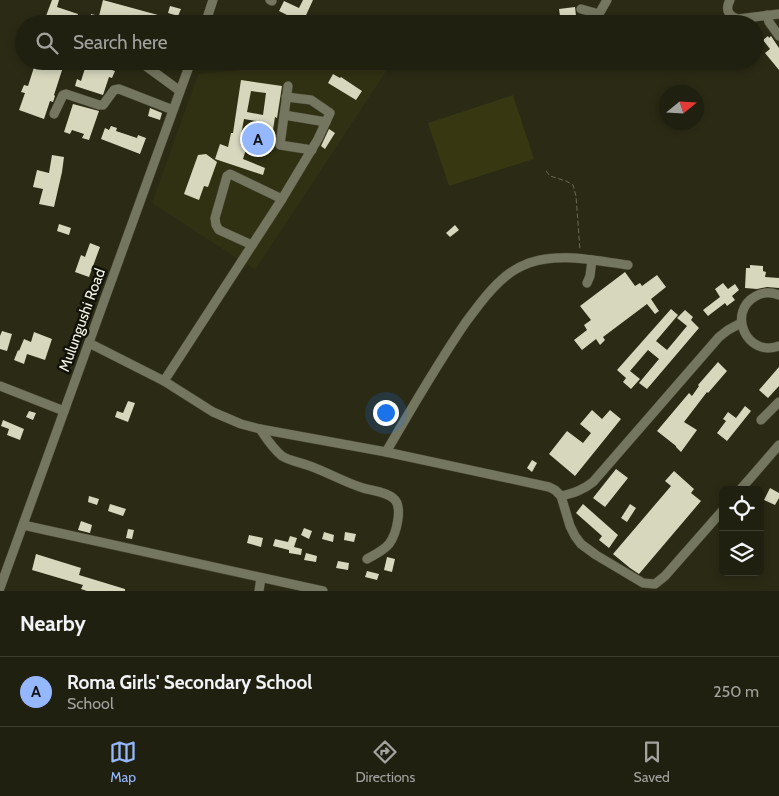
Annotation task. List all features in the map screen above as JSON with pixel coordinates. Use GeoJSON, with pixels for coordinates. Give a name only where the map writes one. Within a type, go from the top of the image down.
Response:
{"type":"FeatureCollection","features":[{"type":"Feature","properties":{"kind":"street"},"geometry":{"type":"LineString","coordinates":[[208,15],[213,0]]}},
{"type":"Feature","properties":{"kind":"street"},"geometry":{"type":"LineString","coordinates":[[581,9],[599,14],[607,0]]}},
{"type":"Feature","properties":{"kind":"street"},"geometry":{"type":"LineString","coordinates":[[730,0],[727,5],[730,15]]}},
{"type":"Feature","properties":{"kind":"street"},"geometry":{"type":"LineString","coordinates":[[764,16],[779,14]]}},
{"type":"Feature","properties":{"kind":"street"},"geometry":{"type":"LineString","coordinates":[[767,15],[769,22],[779,36]]}},
{"type":"Feature","properties":{"kind":"street"},"geometry":{"type":"LineString","coordinates":[[151,70],[180,91]]}},
{"type":"Feature","properties":{"kind":"street","name":"Mulungushi Road"},"geometry":{"type":"LineString","coordinates":[[0,588],[188,70]]}},
{"type":"Feature","properties":{"kind":"street"},"geometry":{"type":"LineString","coordinates":[[288,86],[280,145],[312,150]]}},
{"type":"Feature","properties":{"kind":"street"},"geometry":{"type":"LineString","coordinates":[[54,114],[63,95],[66,94],[99,106],[103,105],[114,90],[119,89],[173,110]]}},
{"type":"Feature","properties":{"kind":"street"},"geometry":{"type":"LineString","coordinates":[[164,381],[282,199],[312,150],[330,113],[311,100],[286,97]]}},
{"type":"Feature","properties":{"kind":"street"},"geometry":{"type":"LineString","coordinates":[[284,115],[326,122]]}},
{"type":"Feature","properties":{"kind":"street"},"geometry":{"type":"LineString","coordinates":[[252,245],[219,230],[216,225],[215,218],[227,176],[230,174],[282,199]]}},
{"type":"Feature","properties":{"kind":"street"},"geometry":{"type":"LineString","coordinates":[[386,452],[452,343],[475,310],[506,276],[530,263],[560,258],[579,258],[628,265]]}},
{"type":"Feature","properties":{"kind":"street"},"geometry":{"type":"LineString","coordinates":[[588,283],[592,260]]}},
{"type":"Feature","properties":{"kind":"street"},"geometry":{"type":"LineString","coordinates":[[778,347],[767,348],[757,346],[744,333],[741,323],[745,306],[750,300],[766,293],[779,295]]}},
{"type":"Feature","properties":{"kind":"street"},"geometry":{"type":"LineString","coordinates":[[561,496],[576,492],[593,482],[718,337],[741,323]]}},
{"type":"Feature","properties":{"kind":"street"},"geometry":{"type":"LineString","coordinates":[[89,343],[164,381],[213,412],[242,424],[386,452],[549,487],[561,496],[570,526],[581,544],[648,584],[655,584],[665,576],[719,515]]}},
{"type":"Feature","properties":{"kind":"street"},"geometry":{"type":"LineString","coordinates":[[0,386],[64,410]]}},
{"type":"Feature","properties":{"kind":"street"},"geometry":{"type":"LineString","coordinates":[[761,420],[779,402]]}},
{"type":"Feature","properties":{"kind":"street"},"geometry":{"type":"LineString","coordinates":[[260,429],[283,457],[306,464],[361,487],[389,495],[395,499],[399,509],[392,538],[384,549],[367,559]]}},
{"type":"Feature","properties":{"kind":"street"},"geometry":{"type":"LineString","coordinates":[[744,486],[779,446]]}},
{"type":"Feature","properties":{"kind":"street"},"geometry":{"type":"LineString","coordinates":[[23,525],[323,591]]}},
{"type":"Feature","properties":{"kind":"street"},"geometry":{"type":"LineString","coordinates":[[260,591],[261,578]]}},
{"type":"Feature","properties":{"kind":"path"},"geometry":{"type":"LineString","coordinates":[[546,171],[550,176],[566,180],[573,185],[576,196],[579,258]]}},
{"type":"Feature","properties":{"kind":"shaded area"},"geometry":{"type":"Polygon","coordinates":[[[238,70],[387,70],[255,270],[152,203],[198,74],[238,70]]]}},
{"type":"Feature","properties":{"kind":"shaded area"},"geometry":{"type":"Polygon","coordinates":[[[513,95],[534,159],[449,186],[428,123],[513,95]]]}},
{"type":"Feature","properties":{"kind":"building"},"geometry":{"type":"Polygon","coordinates":[[[52,0],[59,0],[57,7],[78,14],[78,15],[46,15],[52,0]]]}},
{"type":"Feature","properties":{"kind":"building"},"geometry":{"type":"Polygon","coordinates":[[[103,0],[158,15],[99,15],[103,0]]]}},
{"type":"Feature","properties":{"kind":"building"},"geometry":{"type":"Polygon","coordinates":[[[303,0],[313,0],[306,15],[287,15],[279,11],[284,1],[299,8],[303,0]]]}},
{"type":"Feature","properties":{"kind":"building"},"geometry":{"type":"Polygon","coordinates":[[[170,6],[181,9],[178,15],[168,13],[170,6]]]}},
{"type":"Feature","properties":{"kind":"building"},"geometry":{"type":"Polygon","coordinates":[[[575,7],[576,15],[560,15],[559,9],[575,7]]]}},
{"type":"Feature","properties":{"kind":"building"},"geometry":{"type":"Polygon","coordinates":[[[771,36],[779,48],[779,70],[765,53],[770,49],[764,39],[771,36]]]}},
{"type":"Feature","properties":{"kind":"building"},"geometry":{"type":"Polygon","coordinates":[[[33,70],[62,70],[53,102],[50,101],[44,119],[19,110],[25,93],[21,92],[24,85],[28,86],[33,70]]]}},
{"type":"Feature","properties":{"kind":"building"},"geometry":{"type":"Polygon","coordinates":[[[84,70],[115,71],[112,78],[109,77],[103,95],[75,86],[77,79],[81,81],[84,70]]]}},
{"type":"Feature","properties":{"kind":"building"},"geometry":{"type":"Polygon","coordinates":[[[333,74],[362,91],[356,100],[328,83],[333,74]]]}},
{"type":"Feature","properties":{"kind":"building"},"geometry":{"type":"Polygon","coordinates":[[[241,80],[282,86],[270,149],[247,146],[243,159],[265,168],[263,175],[215,159],[220,144],[228,147],[231,133],[233,133],[241,80]],[[251,91],[247,112],[263,115],[266,93],[251,91]],[[244,119],[241,135],[253,136],[256,121],[244,119]]]}},
{"type":"Feature","properties":{"kind":"building"},"geometry":{"type":"Polygon","coordinates":[[[73,104],[99,111],[89,140],[82,138],[84,134],[72,130],[70,134],[64,132],[73,104]]]}},
{"type":"Feature","properties":{"kind":"building"},"geometry":{"type":"Polygon","coordinates":[[[150,108],[162,113],[160,120],[148,116],[150,108]]]}},
{"type":"Feature","properties":{"kind":"building"},"geometry":{"type":"Polygon","coordinates":[[[111,126],[117,128],[116,131],[137,138],[138,135],[146,138],[140,154],[101,139],[105,128],[109,130],[111,126]]]}},
{"type":"Feature","properties":{"kind":"building"},"geometry":{"type":"Polygon","coordinates":[[[329,129],[335,133],[325,149],[321,146],[329,129]]]}},
{"type":"Feature","properties":{"kind":"building"},"geometry":{"type":"Polygon","coordinates":[[[206,154],[217,162],[208,187],[204,186],[199,200],[184,194],[198,155],[206,154]]]}},
{"type":"Feature","properties":{"kind":"building"},"geometry":{"type":"Polygon","coordinates":[[[52,155],[64,157],[54,207],[39,204],[43,189],[33,187],[37,170],[49,173],[52,155]]]}},
{"type":"Feature","properties":{"kind":"building"},"geometry":{"type":"Polygon","coordinates":[[[59,224],[71,228],[69,235],[57,231],[59,224]]]}},
{"type":"Feature","properties":{"kind":"building"},"geometry":{"type":"Polygon","coordinates":[[[455,225],[459,230],[450,237],[446,233],[455,225]]]}},
{"type":"Feature","properties":{"kind":"building"},"geometry":{"type":"Polygon","coordinates":[[[90,243],[100,247],[89,277],[75,272],[81,255],[85,257],[90,243]]]}},
{"type":"Feature","properties":{"kind":"building"},"geometry":{"type":"Polygon","coordinates":[[[750,265],[763,266],[763,271],[766,272],[765,277],[779,278],[779,288],[745,288],[746,268],[750,268],[750,265]]]}},
{"type":"Feature","properties":{"kind":"building"},"geometry":{"type":"Polygon","coordinates":[[[625,272],[635,286],[640,283],[642,286],[657,275],[666,287],[651,299],[659,311],[655,314],[647,304],[603,337],[605,340],[600,345],[596,339],[582,350],[574,340],[587,330],[584,325],[591,320],[580,306],[625,272]]]}},
{"type":"Feature","properties":{"kind":"building"},"geometry":{"type":"Polygon","coordinates":[[[723,283],[728,289],[735,284],[739,290],[732,296],[735,300],[727,306],[725,303],[708,316],[703,310],[720,297],[715,289],[723,283]]]}},
{"type":"Feature","properties":{"kind":"building"},"geometry":{"type":"Polygon","coordinates":[[[671,309],[678,315],[656,341],[667,350],[687,326],[677,318],[685,310],[693,317],[691,320],[699,328],[647,389],[639,383],[659,359],[648,350],[630,371],[640,379],[631,389],[623,382],[626,378],[617,370],[671,309]]]}},
{"type":"Feature","properties":{"kind":"building"},"geometry":{"type":"Polygon","coordinates":[[[2,331],[12,334],[7,351],[0,349],[2,331]]]}},
{"type":"Feature","properties":{"kind":"building"},"geometry":{"type":"Polygon","coordinates":[[[34,332],[52,339],[45,360],[27,354],[24,364],[14,360],[24,339],[31,342],[34,332]]]}},
{"type":"Feature","properties":{"kind":"building"},"geometry":{"type":"Polygon","coordinates":[[[718,362],[727,371],[707,392],[684,422],[697,430],[681,452],[657,431],[689,393],[692,396],[698,385],[718,362]]]}},
{"type":"Feature","properties":{"kind":"building"},"geometry":{"type":"Polygon","coordinates":[[[779,367],[779,386],[768,398],[759,390],[779,367]]]}},
{"type":"Feature","properties":{"kind":"building"},"geometry":{"type":"Polygon","coordinates":[[[128,401],[135,403],[128,422],[115,417],[117,411],[123,413],[128,401]]]}},
{"type":"Feature","properties":{"kind":"building"},"geometry":{"type":"Polygon","coordinates":[[[745,406],[751,411],[727,441],[717,433],[726,421],[723,419],[728,412],[736,418],[745,406]]]}},
{"type":"Feature","properties":{"kind":"building"},"geometry":{"type":"Polygon","coordinates":[[[592,410],[602,419],[610,410],[621,419],[575,476],[549,454],[567,431],[583,443],[591,433],[580,424],[592,410]]]}},
{"type":"Feature","properties":{"kind":"building"},"geometry":{"type":"Polygon","coordinates":[[[29,411],[36,413],[33,420],[26,417],[29,411]]]}},
{"type":"Feature","properties":{"kind":"building"},"geometry":{"type":"Polygon","coordinates":[[[3,420],[24,429],[20,440],[7,435],[9,429],[1,426],[3,420]]]}},
{"type":"Feature","properties":{"kind":"building"},"geometry":{"type":"Polygon","coordinates":[[[532,460],[537,463],[532,472],[527,468],[532,460]]]}},
{"type":"Feature","properties":{"kind":"building"},"geometry":{"type":"Polygon","coordinates":[[[616,469],[628,478],[605,507],[593,498],[616,469]]]}},
{"type":"Feature","properties":{"kind":"building"},"geometry":{"type":"Polygon","coordinates":[[[674,471],[694,489],[691,493],[701,501],[639,574],[613,554],[671,486],[665,481],[674,471]]]}},
{"type":"Feature","properties":{"kind":"building"},"geometry":{"type":"Polygon","coordinates":[[[770,488],[779,493],[779,498],[775,505],[764,500],[770,488]]]}},
{"type":"Feature","properties":{"kind":"building"},"geometry":{"type":"Polygon","coordinates":[[[89,496],[99,499],[97,505],[88,502],[89,496]]]}},
{"type":"Feature","properties":{"kind":"building"},"geometry":{"type":"Polygon","coordinates":[[[110,504],[126,509],[123,516],[108,511],[110,504]]]}},
{"type":"Feature","properties":{"kind":"building"},"geometry":{"type":"Polygon","coordinates":[[[583,504],[618,535],[609,548],[599,540],[602,536],[576,513],[583,504]]]}},
{"type":"Feature","properties":{"kind":"building"},"geometry":{"type":"Polygon","coordinates":[[[630,504],[636,508],[627,522],[621,518],[630,504]]]}},
{"type":"Feature","properties":{"kind":"building"},"geometry":{"type":"Polygon","coordinates":[[[81,521],[92,525],[90,533],[78,530],[81,521]]]}},
{"type":"Feature","properties":{"kind":"building"},"geometry":{"type":"Polygon","coordinates":[[[304,528],[312,531],[309,539],[301,535],[304,528]]]}},
{"type":"Feature","properties":{"kind":"building"},"geometry":{"type":"Polygon","coordinates":[[[128,529],[134,530],[132,539],[126,538],[128,529]]]}},
{"type":"Feature","properties":{"kind":"building"},"geometry":{"type":"Polygon","coordinates":[[[324,532],[334,535],[333,542],[322,539],[324,532]]]}},
{"type":"Feature","properties":{"kind":"building"},"geometry":{"type":"Polygon","coordinates":[[[345,532],[356,534],[354,542],[344,540],[345,532]]]}},
{"type":"Feature","properties":{"kind":"building"},"geometry":{"type":"Polygon","coordinates":[[[249,535],[263,538],[261,547],[247,543],[249,535]]]}},
{"type":"Feature","properties":{"kind":"building"},"geometry":{"type":"Polygon","coordinates":[[[290,536],[297,538],[294,547],[302,549],[301,555],[289,553],[289,550],[273,546],[275,539],[288,542],[290,536]]]}},
{"type":"Feature","properties":{"kind":"building"},"geometry":{"type":"Polygon","coordinates":[[[306,553],[317,556],[316,562],[304,560],[306,553]]]}},
{"type":"Feature","properties":{"kind":"building"},"geometry":{"type":"Polygon","coordinates":[[[36,554],[81,568],[79,575],[125,589],[125,591],[87,591],[81,589],[83,585],[32,570],[36,554]]]}},
{"type":"Feature","properties":{"kind":"building"},"geometry":{"type":"Polygon","coordinates":[[[387,557],[395,559],[392,572],[384,570],[387,557]]]}},
{"type":"Feature","properties":{"kind":"building"},"geometry":{"type":"Polygon","coordinates":[[[338,561],[349,563],[348,570],[336,568],[338,561]]]}},
{"type":"Feature","properties":{"kind":"building"},"geometry":{"type":"Polygon","coordinates":[[[367,571],[379,574],[377,580],[365,577],[367,571]]]}},
{"type":"Feature","properties":{"kind":"place","name":"Roma Girls' Secondary School"},"geometry":{"type":"Point","coordinates":[258,139]}}]}
